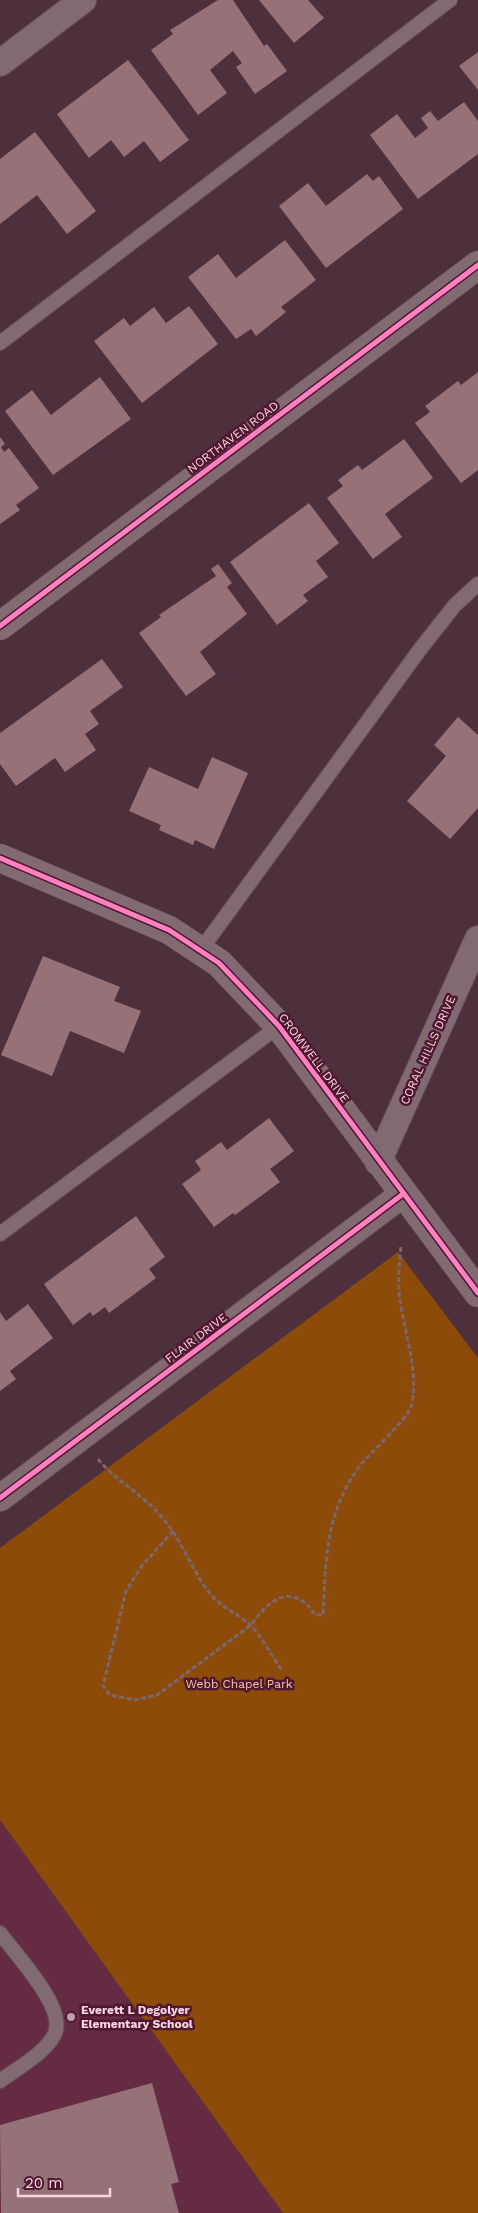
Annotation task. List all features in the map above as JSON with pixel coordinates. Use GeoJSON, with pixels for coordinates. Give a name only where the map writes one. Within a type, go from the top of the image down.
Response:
{"type":"FeatureCollection","features":[{"type":"Feature","properties":{"kind":"street"},"geometry":{"type":"LineString","coordinates":[[0,63],[83,0]]}},
{"type":"Feature","properties":{"kind":"street","name":"NORTHAVEN ROAD"},"geometry":{"type":"LineString","coordinates":[[0,626],[478,264]]}},
{"type":"Feature","properties":{"kind":"street","name":"CROMWELL DRIVE"},"geometry":{"type":"LineString","coordinates":[[0,858],[169,930],[219,963],[279,1026],[378,1162],[478,1293]]}},
{"type":"Feature","properties":{"kind":"street","name":"CORAL HILLS DRIVE"},"geometry":{"type":"LineString","coordinates":[[378,1162],[478,939]]}},
{"type":"Feature","properties":{"kind":"street","name":"FLAIR DRIVE"},"geometry":{"type":"LineString","coordinates":[[0,1498],[403,1194]]}},
{"type":"Feature","properties":{"kind":"lane"},"geometry":{"type":"LineString","coordinates":[[0,343],[450,0]]}},
{"type":"Feature","properties":{"kind":"lane"},"geometry":{"type":"LineString","coordinates":[[200,951],[421,648],[455,605],[478,584]]}},
{"type":"Feature","properties":{"kind":"lane"},"geometry":{"type":"LineString","coordinates":[[0,1234],[279,1026]]}},
{"type":"Feature","properties":{"kind":"lane"},"geometry":{"type":"LineString","coordinates":[[0,1933],[56,2012],[56,2031],[43,2050],[0,2081]]}},
{"type":"Feature","properties":{"kind":"path"},"geometry":{"type":"LineString","coordinates":[[173,1531],[141,1567],[126,1591],[104,1686],[110,1695],[135,1700],[157,1695],[251,1625],[260,1611],[279,1596],[294,1597],[308,1604],[316,1615],[323,1615],[330,1529],[341,1494],[360,1466],[392,1432],[411,1406],[413,1370],[400,1304],[398,1274],[401,1246]]}},
{"type":"Feature","properties":{"kind":"path"},"geometry":{"type":"LineString","coordinates":[[82,1436],[111,1474],[133,1490],[160,1514],[185,1548],[197,1576],[213,1597],[251,1625],[281,1669]]}},
{"type":"Feature","properties":{"kind":"shaded area","name":"Everett L Degolyer Elementary School"},"geometry":{"type":"Polygon","coordinates":[[[0,1820],[283,2213],[0,2213],[0,1820]]]}},
{"type":"Feature","properties":{"kind":"green space","name":"Webb Chapel Park"},"geometry":{"type":"Polygon","coordinates":[[[398,1252],[478,1358],[478,2213],[283,2213],[0,1820],[0,1548],[398,1252]]]}},
{"type":"Feature","properties":{"kind":"building"},"geometry":{"type":"Polygon","coordinates":[[[218,0],[233,0],[264,46],[267,44],[287,71],[255,94],[236,67],[242,63],[233,51],[210,70],[227,93],[198,115],[151,50],[173,34],[170,30],[218,0]]]}},
{"type":"Feature","properties":{"kind":"building"},"geometry":{"type":"Polygon","coordinates":[[[259,0],[308,0],[324,18],[294,43],[259,0]]]}},
{"type":"Feature","properties":{"kind":"building"},"geometry":{"type":"Polygon","coordinates":[[[478,52],[478,90],[459,66],[478,52]]]}},
{"type":"Feature","properties":{"kind":"building"},"geometry":{"type":"Polygon","coordinates":[[[128,60],[189,140],[160,162],[144,141],[124,157],[111,140],[89,158],[57,114],[128,60]]]}},
{"type":"Feature","properties":{"kind":"building"},"geometry":{"type":"Polygon","coordinates":[[[464,102],[478,121],[478,154],[418,199],[370,135],[397,114],[415,138],[428,128],[421,118],[430,111],[438,121],[464,102]]]}},
{"type":"Feature","properties":{"kind":"building"},"geometry":{"type":"Polygon","coordinates":[[[35,132],[96,211],[67,234],[37,195],[0,224],[0,159],[35,132]]]}},
{"type":"Feature","properties":{"kind":"building"},"geometry":{"type":"Polygon","coordinates":[[[367,174],[373,181],[379,176],[403,209],[326,268],[279,206],[308,183],[326,206],[367,174]]]}},
{"type":"Feature","properties":{"kind":"building"},"geometry":{"type":"Polygon","coordinates":[[[285,240],[316,280],[281,307],[286,312],[256,336],[251,329],[236,339],[188,277],[218,254],[236,278],[285,240]]]}},
{"type":"Feature","properties":{"kind":"building"},"geometry":{"type":"Polygon","coordinates":[[[189,306],[218,344],[142,403],[94,341],[124,318],[130,326],[154,307],[166,323],[189,306]]]}},
{"type":"Feature","properties":{"kind":"building"},"geometry":{"type":"Polygon","coordinates":[[[478,372],[478,470],[461,483],[415,423],[430,412],[425,406],[458,381],[461,385],[478,372]]]}},
{"type":"Feature","properties":{"kind":"building"},"geometry":{"type":"Polygon","coordinates":[[[100,377],[131,419],[53,475],[5,411],[32,390],[51,415],[100,377]]]}},
{"type":"Feature","properties":{"kind":"building"},"geometry":{"type":"Polygon","coordinates":[[[0,437],[5,444],[1,447],[4,452],[9,448],[39,488],[16,505],[20,510],[0,524],[0,437]]]}},
{"type":"Feature","properties":{"kind":"building"},"geometry":{"type":"Polygon","coordinates":[[[404,439],[433,478],[385,514],[402,537],[373,559],[327,498],[343,486],[338,480],[358,465],[362,470],[404,439]]]}},
{"type":"Feature","properties":{"kind":"building"},"geometry":{"type":"Polygon","coordinates":[[[309,503],[339,543],[316,561],[328,577],[303,595],[308,601],[277,625],[230,562],[309,503]]]}},
{"type":"Feature","properties":{"kind":"building"},"geometry":{"type":"Polygon","coordinates":[[[218,564],[232,583],[227,587],[247,614],[200,652],[216,674],[186,696],[139,633],[161,617],[159,615],[216,576],[211,569],[218,564]]]}},
{"type":"Feature","properties":{"kind":"building"},"geometry":{"type":"Polygon","coordinates":[[[102,659],[123,687],[90,711],[99,724],[85,734],[96,750],[65,772],[55,758],[16,786],[0,764],[0,733],[102,659]]]}},
{"type":"Feature","properties":{"kind":"building"},"geometry":{"type":"Polygon","coordinates":[[[458,717],[478,735],[478,808],[450,839],[407,801],[446,756],[434,745],[458,717]]]}},
{"type":"Feature","properties":{"kind":"building"},"geometry":{"type":"Polygon","coordinates":[[[212,757],[248,773],[214,849],[195,840],[193,845],[159,830],[161,825],[129,811],[149,767],[198,789],[212,757]]]}},
{"type":"Feature","properties":{"kind":"building"},"geometry":{"type":"Polygon","coordinates":[[[43,956],[120,987],[114,1001],[141,1011],[124,1053],[70,1031],[52,1076],[1,1055],[43,956]]]}},
{"type":"Feature","properties":{"kind":"building"},"geometry":{"type":"Polygon","coordinates":[[[269,1118],[294,1151],[270,1169],[280,1182],[235,1215],[233,1213],[214,1227],[182,1184],[201,1170],[195,1161],[221,1142],[227,1150],[269,1118]]]}},
{"type":"Feature","properties":{"kind":"building"},"geometry":{"type":"Polygon","coordinates":[[[136,1216],[165,1257],[149,1269],[156,1278],[109,1313],[105,1307],[93,1316],[90,1312],[73,1325],[44,1284],[136,1216]]]}},
{"type":"Feature","properties":{"kind":"building"},"geometry":{"type":"Polygon","coordinates":[[[28,1304],[53,1338],[10,1371],[16,1379],[0,1391],[0,1312],[6,1321],[28,1304]]]}},
{"type":"Feature","properties":{"kind":"building"},"geometry":{"type":"Polygon","coordinates":[[[152,2083],[179,2182],[171,2184],[179,2213],[1,2213],[0,2125],[152,2083]]]}},
{"type":"Feature","properties":{"kind":"cycle path"},"geometry":{"type":"LineString","coordinates":[[0,626],[478,265]]}},
{"type":"Feature","properties":{"kind":"cycle path"},"geometry":{"type":"LineString","coordinates":[[0,858],[169,930],[219,963],[279,1026],[478,1293]]}},
{"type":"Feature","properties":{"kind":"cycle path"},"geometry":{"type":"LineString","coordinates":[[0,1498],[403,1194]]}},
{"type":"Feature","properties":{"kind":"place","name":"Everett L Degolyer Elementary School"},"geometry":{"type":"Point","coordinates":[71,2017]}}]}
